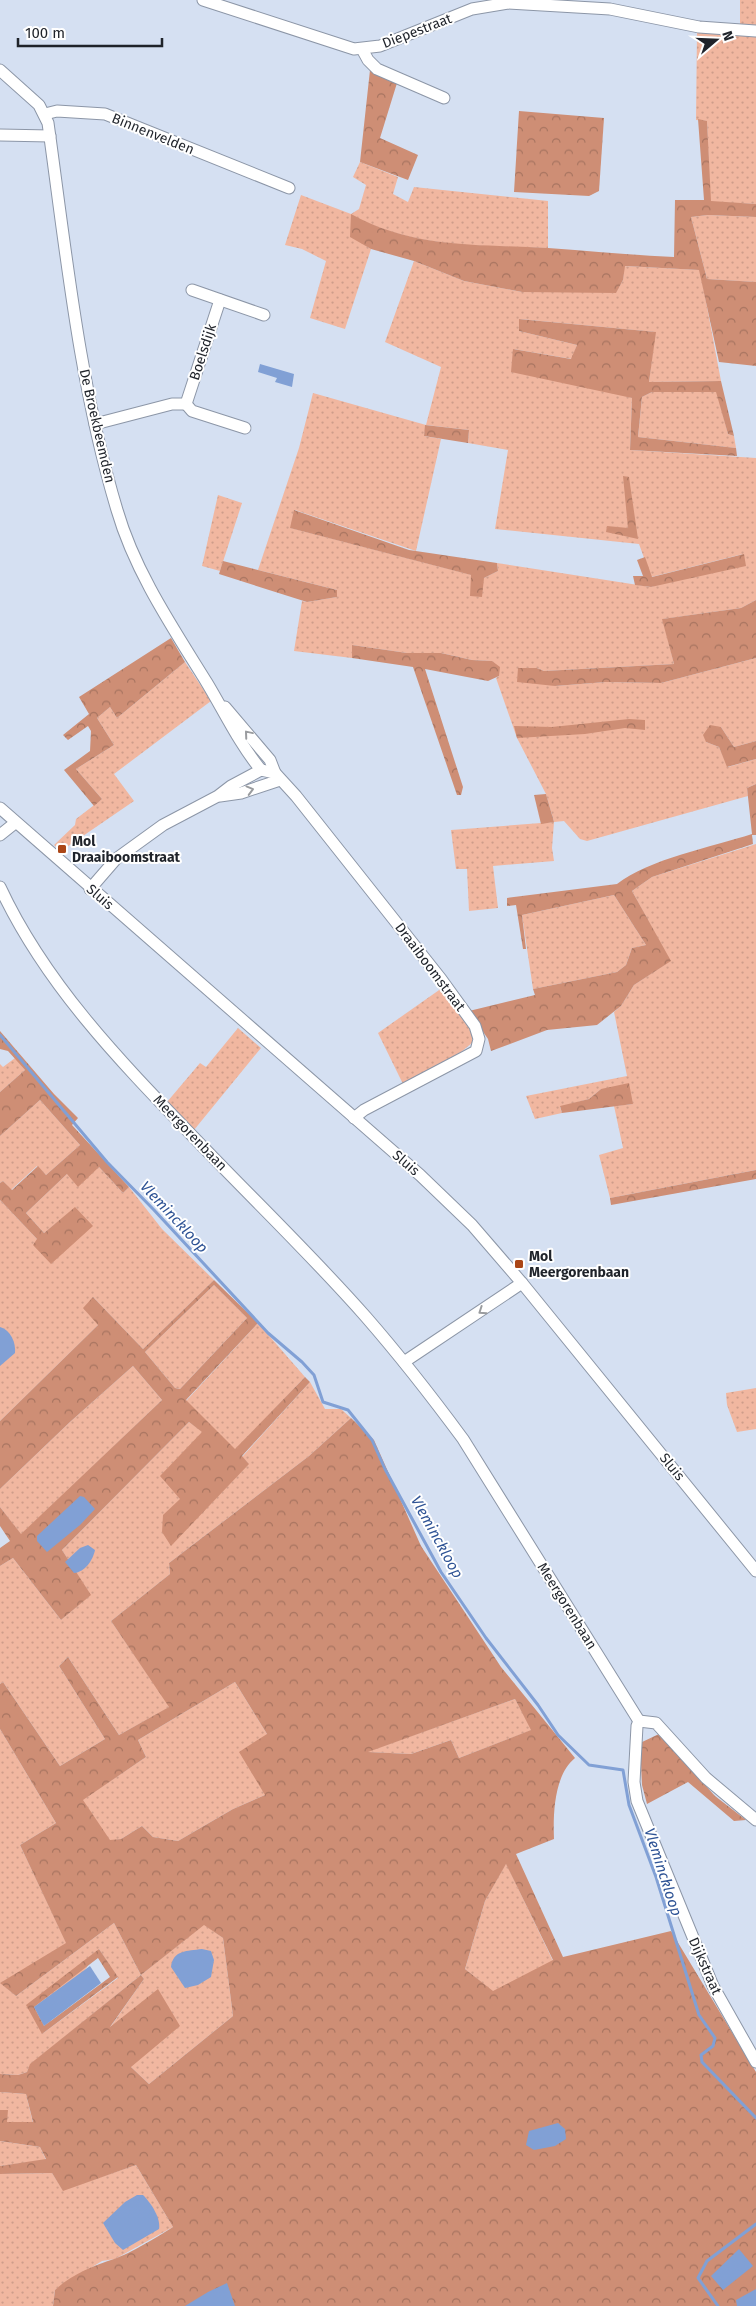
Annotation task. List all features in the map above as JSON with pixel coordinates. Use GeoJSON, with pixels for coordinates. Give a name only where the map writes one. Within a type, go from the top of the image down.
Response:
{"type":"FeatureCollection","features":[{"type":"Feature","properties":{"kind":"street","name":"Diepestraat"},"geometry":{"type":"LineString","coordinates":[[203,0],[338,45],[362,49],[380,46],[472,9],[508,3],[610,8],[699,26],[756,31]]}},
{"type":"Feature","properties":{"kind":"street"},"geometry":{"type":"LineString","coordinates":[[362,49],[368,60],[377,69],[444,98]]}},
{"type":"Feature","properties":{"kind":"street"},"geometry":{"type":"LineString","coordinates":[[0,70],[30,95],[45,114]]}},
{"type":"Feature","properties":{"kind":"street","name":"Binnenvelden"},"geometry":{"type":"LineString","coordinates":[[45,114],[57,111],[105,114],[289,188]]}},
{"type":"Feature","properties":{"kind":"street","name":"De Broekbeemden"},"geometry":{"type":"LineString","coordinates":[[45,114],[50,136],[81,355],[117,511],[153,594],[214,694],[228,723],[261,770]]}},
{"type":"Feature","properties":{"kind":"street"},"geometry":{"type":"LineString","coordinates":[[0,135],[50,136]]}},
{"type":"Feature","properties":{"kind":"street"},"geometry":{"type":"LineString","coordinates":[[192,290],[264,314]]}},
{"type":"Feature","properties":{"kind":"street","name":"Boelsdijk"},"geometry":{"type":"LineString","coordinates":[[186,404],[220,300]]}},
{"type":"Feature","properties":{"kind":"street"},"geometry":{"type":"LineString","coordinates":[[96,424],[172,404],[186,404],[192,411],[245,428]]}},
{"type":"Feature","properties":{"kind":"street","name":"De Broekbeemden"},"geometry":{"type":"LineString","coordinates":[[214,694],[270,760],[278,777]]}},
{"type":"Feature","properties":{"kind":"street"},"geometry":{"type":"LineString","coordinates":[[90,889],[116,859],[178,816],[218,796],[261,770],[278,777]]}},
{"type":"Feature","properties":{"kind":"street"},"geometry":{"type":"LineString","coordinates":[[218,796],[241,793],[278,777]]}},
{"type":"Feature","properties":{"kind":"street","name":"Draaiboomstraat"},"geometry":{"type":"LineString","coordinates":[[278,777],[296,796],[441,979],[475,1026],[480,1040],[476,1052],[364,1110],[354,1118]]}},
{"type":"Feature","properties":{"kind":"street","name":"Sluis"},"geometry":{"type":"LineString","coordinates":[[1,811],[456,1208],[522,1283],[756,1571]]}},
{"type":"Feature","properties":{"kind":"street"},"geometry":{"type":"LineString","coordinates":[[0,835],[15,823]]}},
{"type":"Feature","properties":{"kind":"street","name":"Meergorenbaan"},"geometry":{"type":"LineString","coordinates":[[0,887],[14,916],[31,942],[99,1038],[329,1278],[404,1362],[462,1439],[639,1721]]}},
{"type":"Feature","properties":{"kind":"street"},"geometry":{"type":"LineString","coordinates":[[404,1362],[522,1283]]}},
{"type":"Feature","properties":{"kind":"street"},"geometry":{"type":"LineString","coordinates":[[639,1721],[656,1723],[706,1778],[756,1820]]}},
{"type":"Feature","properties":{"kind":"street","name":"Dijkstraat"},"geometry":{"type":"LineString","coordinates":[[639,1721],[637,1726],[634,1782],[637,1800],[713,1986],[756,2062]]}},
{"type":"Feature","properties":{"kind":"shaded area"},"geometry":{"type":"Polygon","coordinates":[[[740,0],[756,0],[756,27],[740,25],[740,0]]]}},
{"type":"Feature","properties":{"kind":"shaded area"},"geometry":{"type":"Polygon","coordinates":[[[697,31],[756,36],[756,204],[710,202],[707,121],[696,120],[697,31]]]}},
{"type":"Feature","properties":{"kind":"shaded area"},"geometry":{"type":"Polygon","coordinates":[[[360,162],[398,177],[393,194],[408,202],[414,187],[548,201],[548,248],[497,247],[422,239],[374,226],[351,215],[362,243],[371,249],[345,329],[310,318],[326,261],[302,249],[285,245],[301,195],[351,214],[359,209],[366,185],[353,177],[360,162]]]}},
{"type":"Feature","properties":{"kind":"shaded area"},"geometry":{"type":"Polygon","coordinates":[[[708,215],[756,217],[756,284],[755,282],[707,279],[691,217],[708,215]]]}},
{"type":"Feature","properties":{"kind":"shaded area"},"geometry":{"type":"Polygon","coordinates":[[[414,261],[464,281],[522,292],[616,292],[623,280],[624,266],[700,270],[721,381],[649,382],[655,332],[520,319],[519,331],[577,345],[572,359],[513,349],[632,398],[630,450],[756,458],[756,600],[741,608],[663,619],[674,664],[544,671],[537,668],[518,668],[555,686],[606,682],[661,683],[756,658],[756,741],[734,747],[721,727],[706,742],[719,747],[728,767],[756,759],[756,784],[747,788],[748,796],[587,841],[580,839],[564,821],[554,822],[546,794],[517,738],[496,678],[499,676],[492,661],[472,660],[441,653],[407,653],[352,645],[352,658],[294,651],[302,601],[307,602],[337,597],[337,590],[258,570],[299,448],[313,393],[426,425],[441,367],[385,342],[414,261]],[[426,425],[424,436],[441,439],[416,551],[295,510],[291,528],[472,575],[471,596],[484,578],[498,571],[497,563],[651,587],[743,554],[651,577],[639,544],[495,529],[508,450],[468,443],[469,430],[426,425]]]}},
{"type":"Feature","properties":{"kind":"shaded area"},"geometry":{"type":"Polygon","coordinates":[[[652,392],[717,392],[728,434],[734,436],[736,448],[638,437],[642,397],[652,392]]]}},
{"type":"Feature","properties":{"kind":"shaded area"},"geometry":{"type":"Polygon","coordinates":[[[218,495],[242,503],[220,571],[202,566],[218,495]]]}},
{"type":"Feature","properties":{"kind":"shaded area"},"geometry":{"type":"Polygon","coordinates":[[[185,662],[211,701],[114,774],[134,801],[61,851],[54,845],[75,825],[76,819],[102,799],[76,769],[114,745],[97,718],[110,707],[117,718],[185,662]]]}},
{"type":"Feature","properties":{"kind":"shaded area"},"geometry":{"type":"Polygon","coordinates":[[[554,822],[552,848],[554,861],[493,866],[498,908],[469,911],[467,869],[456,869],[451,830],[554,822]]]}},
{"type":"Feature","properties":{"kind":"shaded area"},"geometry":{"type":"Polygon","coordinates":[[[756,844],[756,1170],[610,1198],[599,1155],[623,1148],[614,1106],[633,1104],[601,1089],[589,1099],[560,1107],[562,1113],[535,1119],[526,1096],[627,1076],[614,1012],[621,1006],[634,985],[670,961],[632,891],[652,877],[756,844]]]}},
{"type":"Feature","properties":{"kind":"shaded area"},"geometry":{"type":"Polygon","coordinates":[[[614,895],[646,945],[632,948],[626,965],[617,972],[533,989],[522,915],[614,895]]]}},
{"type":"Feature","properties":{"kind":"shaded area"},"geometry":{"type":"Polygon","coordinates":[[[442,988],[473,1033],[472,1043],[461,1052],[403,1084],[378,1033],[442,988]]]}},
{"type":"Feature","properties":{"kind":"shaded area"},"geometry":{"type":"Polygon","coordinates":[[[238,1028],[261,1048],[194,1130],[167,1102],[200,1063],[206,1067],[238,1028]]]}},
{"type":"Feature","properties":{"kind":"shaded area"},"geometry":{"type":"Polygon","coordinates":[[[15,1058],[25,1070],[0,1092],[0,1064],[3,1067],[15,1058]]]}},
{"type":"Feature","properties":{"kind":"shaded area"},"geometry":{"type":"Polygon","coordinates":[[[40,1100],[80,1145],[46,1175],[37,1166],[11,1190],[3,1181],[0,1183],[0,1136],[40,1100]]]}},
{"type":"Feature","properties":{"kind":"shaded area"},"geometry":{"type":"Polygon","coordinates":[[[99,1167],[123,1193],[129,1187],[162,1229],[214,1280],[143,1349],[93,1297],[98,1325],[0,1421],[0,1200],[38,1240],[33,1245],[75,1208],[44,1233],[26,1213],[68,1173],[99,1167]]]}},
{"type":"Feature","properties":{"kind":"shaded area"},"geometry":{"type":"Polygon","coordinates":[[[214,1285],[247,1318],[180,1389],[175,1388],[145,1352],[214,1285]]]}},
{"type":"Feature","properties":{"kind":"shaded area"},"geometry":{"type":"Polygon","coordinates":[[[258,1323],[305,1377],[235,1450],[186,1401],[258,1323]]]}},
{"type":"Feature","properties":{"kind":"shaded area"},"geometry":{"type":"Polygon","coordinates":[[[133,1366],[162,1400],[21,1535],[0,1507],[0,1489],[70,1422],[133,1366]]]}},
{"type":"Feature","properties":{"kind":"shaded area"},"geometry":{"type":"Polygon","coordinates":[[[310,1382],[325,1409],[341,1409],[351,1418],[309,1456],[169,1563],[170,1574],[111,1621],[170,1707],[119,1735],[68,1657],[59,1666],[105,1739],[60,1766],[3,1682],[0,1684],[0,1566],[13,1558],[61,1620],[90,1595],[62,1550],[189,1422],[249,1464],[242,1457],[310,1382]]]}},
{"type":"Feature","properties":{"kind":"shaded area"},"geometry":{"type":"Polygon","coordinates":[[[756,1388],[756,1429],[737,1432],[727,1405],[726,1393],[756,1388]]]}},
{"type":"Feature","properties":{"kind":"shaded area"},"geometry":{"type":"Polygon","coordinates":[[[235,1682],[267,1734],[265,1795],[233,1809],[178,1841],[153,1837],[142,1826],[121,1839],[110,1841],[82,1800],[146,1757],[138,1740],[235,1682]]]}},
{"type":"Feature","properties":{"kind":"shaded area"},"geometry":{"type":"Polygon","coordinates":[[[515,1699],[532,1730],[459,1758],[451,1740],[411,1754],[366,1752],[515,1699]]]}},
{"type":"Feature","properties":{"kind":"shaded area"},"geometry":{"type":"Polygon","coordinates":[[[0,1729],[56,1823],[20,1845],[67,1944],[1,1983],[16,1996],[114,1923],[141,1975],[31,2064],[27,2072],[18,2075],[0,2074],[0,1729]],[[99,1949],[42,2034],[118,1978],[99,1949]]]}},
{"type":"Feature","properties":{"kind":"shaded area"},"geometry":{"type":"Polygon","coordinates":[[[506,1863],[553,1961],[493,1992],[465,1969],[485,1901],[506,1863]]]}},
{"type":"Feature","properties":{"kind":"shaded area"},"geometry":{"type":"Polygon","coordinates":[[[204,1924],[223,1938],[233,2016],[149,2084],[131,2067],[158,1990],[109,2029],[144,1979],[141,1975],[204,1924]]]}},
{"type":"Feature","properties":{"kind":"shaded area"},"geometry":{"type":"Polygon","coordinates":[[[0,2092],[26,2094],[33,2123],[6,2122],[7,2110],[0,2110],[0,2092]]]}},
{"type":"Feature","properties":{"kind":"shaded area"},"geometry":{"type":"Polygon","coordinates":[[[0,2141],[40,2147],[46,2160],[0,2166],[0,2141]]]}},
{"type":"Feature","properties":{"kind":"shaded area"},"geometry":{"type":"Polygon","coordinates":[[[136,2165],[173,2227],[115,2259],[102,2261],[55,2290],[53,2306],[0,2306],[0,2174],[52,2173],[63,2190],[136,2165]]]}},
{"type":"Feature","properties":{"kind":"green space"},"geometry":{"type":"Polygon","coordinates":[[[370,70],[397,83],[380,138],[418,155],[408,180],[360,162],[370,70]]]}},
{"type":"Feature","properties":{"kind":"green space"},"geometry":{"type":"Polygon","coordinates":[[[519,111],[604,118],[599,191],[589,196],[514,192],[519,111]]]}},
{"type":"Feature","properties":{"kind":"green space"},"geometry":{"type":"Polygon","coordinates":[[[698,119],[707,121],[711,201],[756,204],[756,217],[708,215],[691,217],[707,279],[756,282],[756,366],[719,362],[699,270],[625,266],[623,280],[616,293],[522,292],[464,281],[414,261],[371,249],[350,237],[351,214],[399,234],[447,243],[674,257],[675,200],[704,200],[698,119]]]}},
{"type":"Feature","properties":{"kind":"green space"},"geometry":{"type":"Polygon","coordinates":[[[519,319],[656,332],[649,382],[721,381],[734,436],[728,434],[716,392],[652,392],[642,397],[638,437],[736,448],[737,456],[630,450],[632,398],[511,372],[513,349],[571,359],[577,345],[519,331],[519,319]]]}},
{"type":"Feature","properties":{"kind":"green space"},"geometry":{"type":"Polygon","coordinates":[[[425,425],[469,430],[468,443],[424,436],[425,425]]]}},
{"type":"Feature","properties":{"kind":"green space"},"geometry":{"type":"Polygon","coordinates":[[[623,476],[629,477],[638,539],[606,532],[607,526],[628,528],[623,476]]]}},
{"type":"Feature","properties":{"kind":"green space"},"geometry":{"type":"Polygon","coordinates":[[[294,510],[409,550],[497,563],[498,571],[484,578],[482,597],[470,596],[471,575],[290,528],[294,510]]]}},
{"type":"Feature","properties":{"kind":"green space"},"geometry":{"type":"Polygon","coordinates":[[[744,554],[746,566],[651,587],[635,585],[633,576],[643,576],[637,560],[645,557],[652,577],[744,554]]]}},
{"type":"Feature","properties":{"kind":"green space"},"geometry":{"type":"Polygon","coordinates":[[[223,561],[337,590],[337,597],[307,602],[219,574],[223,561]]]}},
{"type":"Feature","properties":{"kind":"green space"},"geometry":{"type":"Polygon","coordinates":[[[756,600],[756,658],[661,683],[606,682],[555,686],[517,682],[518,668],[537,668],[544,671],[674,664],[662,619],[741,608],[756,600]]]}},
{"type":"Feature","properties":{"kind":"green space"},"geometry":{"type":"Polygon","coordinates":[[[171,638],[185,662],[117,718],[110,707],[97,718],[114,745],[76,769],[102,799],[94,806],[64,770],[90,751],[91,731],[88,726],[68,740],[63,735],[89,714],[79,697],[171,638]]]}},
{"type":"Feature","properties":{"kind":"green space"},"geometry":{"type":"Polygon","coordinates":[[[352,645],[407,653],[441,653],[472,660],[492,661],[500,667],[499,676],[488,681],[425,669],[463,787],[461,795],[457,795],[413,667],[352,658],[352,645]]]}},
{"type":"Feature","properties":{"kind":"green space"},"geometry":{"type":"Polygon","coordinates":[[[629,719],[645,720],[645,730],[625,728],[585,734],[517,738],[514,726],[552,727],[629,719]]]}},
{"type":"Feature","properties":{"kind":"green space"},"geometry":{"type":"Polygon","coordinates":[[[710,725],[721,727],[734,747],[756,741],[756,759],[727,767],[719,747],[706,742],[703,735],[710,725]]]}},
{"type":"Feature","properties":{"kind":"green space"},"geometry":{"type":"Polygon","coordinates":[[[756,784],[756,835],[752,835],[753,844],[652,877],[632,891],[671,961],[634,985],[621,1006],[597,1025],[547,1030],[491,1051],[488,1039],[469,1011],[535,995],[533,989],[617,972],[626,965],[632,948],[646,945],[614,895],[522,915],[526,949],[523,949],[516,905],[507,906],[507,898],[617,884],[646,867],[682,854],[752,834],[747,788],[756,784]]]}},
{"type":"Feature","properties":{"kind":"green space"},"geometry":{"type":"Polygon","coordinates":[[[546,794],[554,822],[541,824],[534,795],[546,794]]]}},
{"type":"Feature","properties":{"kind":"green space"},"geometry":{"type":"Polygon","coordinates":[[[0,1031],[54,1094],[78,1118],[72,1125],[129,1187],[123,1193],[99,1167],[78,1187],[67,1174],[26,1213],[44,1233],[75,1207],[93,1226],[51,1264],[33,1245],[37,1239],[0,1200],[0,1183],[3,1181],[12,1190],[38,1166],[46,1175],[80,1145],[40,1100],[0,1136],[0,1092],[25,1070],[8,1051],[0,1049],[0,1031]]]}},
{"type":"Feature","properties":{"kind":"green space"},"geometry":{"type":"Polygon","coordinates":[[[629,1083],[633,1104],[562,1113],[560,1106],[589,1099],[601,1089],[629,1083]]]}},
{"type":"Feature","properties":{"kind":"green space"},"geometry":{"type":"Polygon","coordinates":[[[756,1170],[756,1179],[611,1205],[610,1198],[756,1170]]]}},
{"type":"Feature","properties":{"kind":"green space"},"geometry":{"type":"Polygon","coordinates":[[[214,1280],[258,1323],[186,1400],[235,1449],[305,1377],[310,1382],[242,1456],[249,1464],[171,1546],[162,1532],[163,1515],[180,1499],[160,1476],[202,1432],[189,1422],[62,1550],[91,1595],[61,1620],[13,1558],[0,1566],[0,1548],[10,1541],[0,1526],[0,1507],[21,1534],[162,1400],[133,1366],[70,1422],[0,1489],[0,1421],[98,1325],[83,1308],[93,1297],[143,1349],[214,1280]],[[214,1285],[145,1352],[175,1388],[180,1389],[247,1318],[214,1285]]]}},
{"type":"Feature","properties":{"kind":"green space"},"geometry":{"type":"Polygon","coordinates":[[[351,1418],[374,1440],[421,1546],[501,1667],[575,1758],[563,1774],[556,1796],[554,1839],[516,1854],[563,1957],[671,1931],[756,2072],[756,2306],[53,2306],[55,2290],[68,2279],[128,2253],[173,2227],[136,2165],[63,2191],[52,2173],[0,2174],[0,2166],[46,2159],[40,2147],[0,2141],[0,2110],[8,2110],[7,2122],[33,2122],[26,2094],[0,2092],[0,2074],[18,2075],[27,2072],[30,2064],[141,1975],[114,1923],[16,1996],[0,1983],[66,1943],[20,1845],[56,1823],[0,1729],[0,1684],[3,1682],[60,1766],[105,1739],[59,1666],[68,1657],[119,1735],[169,1707],[111,1621],[170,1574],[169,1563],[309,1456],[351,1418]],[[235,1682],[138,1740],[146,1757],[83,1800],[110,1840],[121,1839],[142,1826],[153,1837],[178,1841],[233,1809],[265,1795],[239,1752],[267,1734],[235,1682]],[[515,1699],[368,1752],[411,1754],[451,1740],[459,1758],[531,1730],[515,1699]],[[506,1864],[485,1901],[465,1969],[493,1991],[553,1960],[506,1864]],[[204,1925],[141,1975],[144,1979],[110,2027],[158,1989],[180,2026],[131,2067],[149,2084],[233,2016],[223,1938],[204,1925]]]}},
{"type":"Feature","properties":{"kind":"green space"},"geometry":{"type":"Polygon","coordinates":[[[659,1734],[715,1796],[746,1820],[734,1821],[688,1782],[647,1804],[642,1785],[640,1743],[659,1734]]]}},
{"type":"Feature","properties":{"kind":"green space"},"geometry":{"type":"Polygon","coordinates":[[[99,1949],[118,1977],[42,2034],[26,2005],[99,1949]],[[98,1958],[34,2007],[44,2026],[110,1977],[98,1958]]]}},
{"type":"Feature","properties":{"kind":"water"},"geometry":{"type":"Polygon","coordinates":[[[260,364],[294,374],[292,387],[275,382],[277,378],[258,372],[260,364]]]}},
{"type":"Feature","properties":{"kind":"water"},"geometry":{"type":"Polygon","coordinates":[[[0,1327],[10,1334],[14,1341],[15,1353],[0,1366],[0,1327]]]}},
{"type":"Feature","properties":{"kind":"water"},"geometry":{"type":"Polygon","coordinates":[[[80,1496],[84,1497],[95,1509],[80,1525],[47,1552],[37,1541],[37,1536],[80,1496]]]}},
{"type":"Feature","properties":{"kind":"water"},"geometry":{"type":"Polygon","coordinates":[[[88,1545],[95,1550],[92,1558],[85,1568],[74,1573],[65,1562],[80,1548],[88,1545]]]}},
{"type":"Feature","properties":{"kind":"water"},"geometry":{"type":"Polygon","coordinates":[[[202,1949],[211,1951],[214,1960],[211,1977],[198,1985],[185,1988],[171,1967],[172,1961],[182,1952],[202,1949]]]}},
{"type":"Feature","properties":{"kind":"water"},"geometry":{"type":"Polygon","coordinates":[[[90,1966],[101,1983],[44,2026],[34,2007],[90,1966]]]}},
{"type":"Feature","properties":{"kind":"water"},"geometry":{"type":"Polygon","coordinates":[[[558,2123],[565,2129],[566,2139],[555,2146],[534,2150],[526,2145],[529,2131],[558,2123]]]}},
{"type":"Feature","properties":{"kind":"water"},"geometry":{"type":"Polygon","coordinates":[[[137,2195],[143,2195],[152,2206],[157,2216],[159,2229],[123,2250],[115,2243],[103,2223],[125,2202],[137,2195]]]}},
{"type":"Feature","properties":{"kind":"water"},"geometry":{"type":"Polygon","coordinates":[[[739,2249],[753,2266],[723,2290],[711,2276],[739,2249]]]}},
{"type":"Feature","properties":{"kind":"water"},"geometry":{"type":"Polygon","coordinates":[[[227,2283],[235,2306],[185,2306],[208,2292],[227,2283]]]}},
{"type":"Feature","properties":{"kind":"water"},"geometry":{"type":"Polygon","coordinates":[[[756,2289],[756,2306],[737,2306],[736,2300],[756,2289]]]}},
{"type":"Feature","properties":{"kind":"waterway","name":"Vleminckloop"},"geometry":{"type":"LineString","coordinates":[[0,1035],[107,1162],[268,1333],[302,1362],[314,1375],[323,1402],[348,1410],[372,1440],[385,1469],[441,1572],[486,1638],[538,1705],[558,1735],[589,1765],[623,1770],[629,1805],[656,1877],[699,2015],[715,2038],[713,2046],[701,2055],[702,2062],[756,2118]]}},
{"type":"Feature","properties":{"kind":"waterway","name":"Vleminckloop"},"geometry":{"type":"LineString","coordinates":[[718,2306],[698,2278],[707,2261],[756,2224]]}},
{"type":"Feature","properties":{"kind":"place","name":"Mol Draaiboomstraat"},"geometry":{"type":"Point","coordinates":[62,849]}},
{"type":"Feature","properties":{"kind":"place","name":"Mol Meergorenbaan"},"geometry":{"type":"Point","coordinates":[519,1264]}}]}
